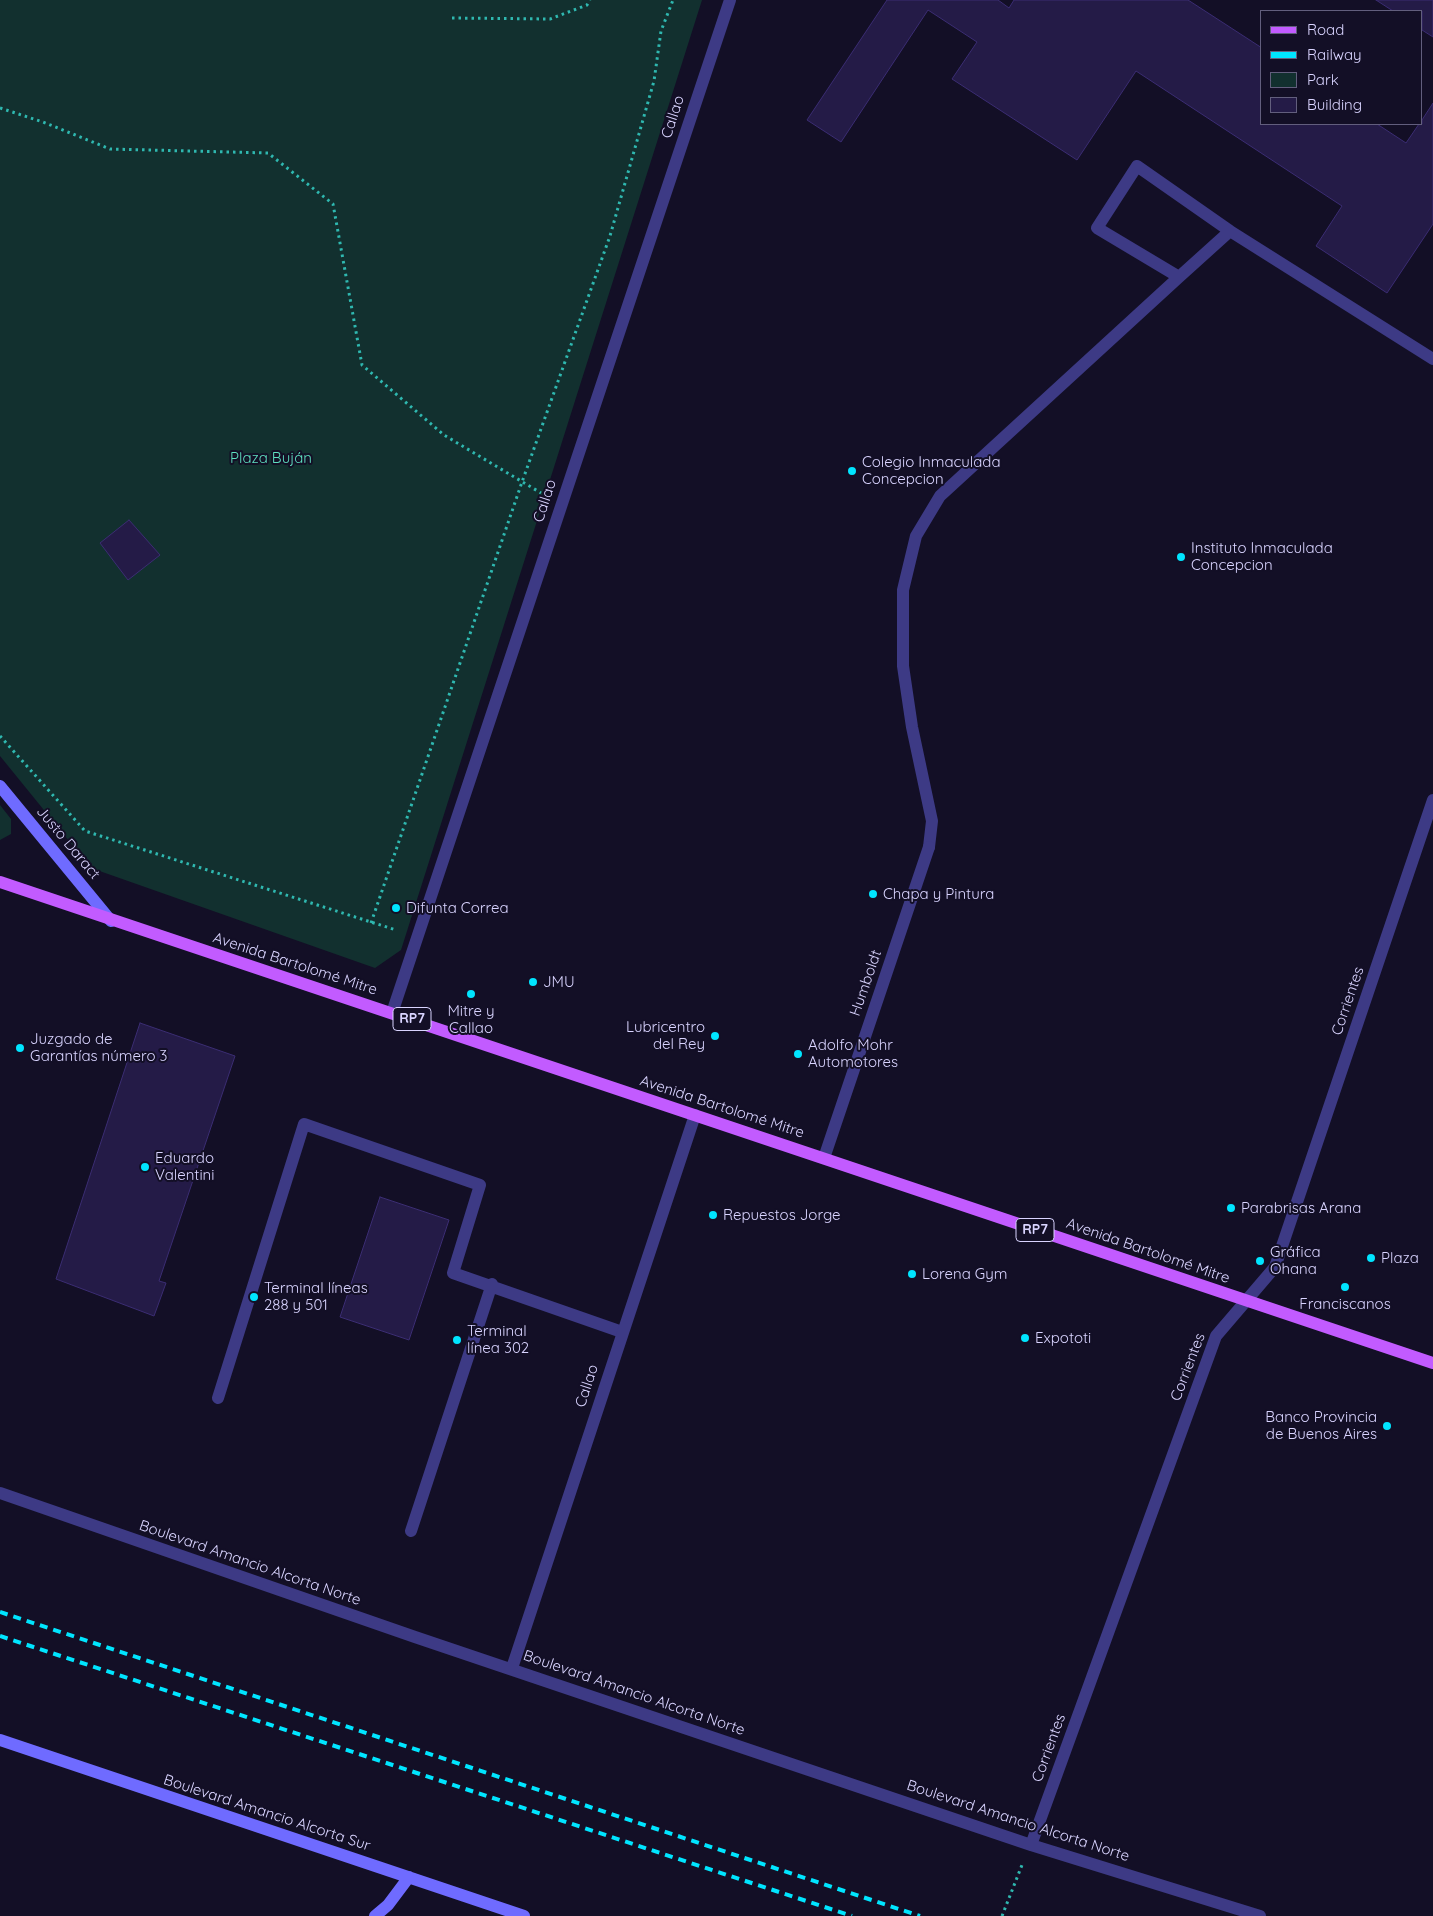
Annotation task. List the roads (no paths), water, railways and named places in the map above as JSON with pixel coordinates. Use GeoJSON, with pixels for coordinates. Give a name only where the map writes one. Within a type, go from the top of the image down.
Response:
{"type":"FeatureCollection","features":[{"type":"Feature","properties":{"kind":"main road","name":"Avenida Bartolomé Mitre"},"geometry":{"type":"LineString","coordinates":[[0,882],[111,921],[392,1012],[1433,1363]]}},
{"type":"Feature","properties":{"kind":"street","name":"Callao"},"geometry":{"type":"LineString","coordinates":[[392,1012],[730,0]]}},
{"type":"Feature","properties":{"kind":"street"},"geometry":{"type":"LineString","coordinates":[[1179,278],[1097,228],[1137,166],[1230,231],[1433,359]]}},
{"type":"Feature","properties":{"kind":"street","name":"Humboldt"},"geometry":{"type":"LineString","coordinates":[[824,1158],[929,847],[932,821],[912,727],[903,666],[903,590],[916,536],[940,496],[1230,231]]}},
{"type":"Feature","properties":{"kind":"street","name":"Justo Daract"},"geometry":{"type":"LineString","coordinates":[[0,786],[111,921]]}},
{"type":"Feature","properties":{"kind":"street","name":"Corrientes"},"geometry":{"type":"LineString","coordinates":[[1031,1845],[1216,1336],[1275,1267],[1433,800]]}},
{"type":"Feature","properties":{"kind":"street","name":"Callao"},"geometry":{"type":"LineString","coordinates":[[512,1668],[695,1115]]}},
{"type":"Feature","properties":{"kind":"street"},"geometry":{"type":"LineString","coordinates":[[218,1398],[304,1124],[480,1185],[453,1272],[492,1284],[622,1332]]}},
{"type":"Feature","properties":{"kind":"street"},"geometry":{"type":"LineString","coordinates":[[411,1532],[492,1284]]}},
{"type":"Feature","properties":{"kind":"street","name":"Boulevard Amancio Alcorta Norte"},"geometry":{"type":"LineString","coordinates":[[0,1493],[1031,1845],[1260,1916]]}},
{"type":"Feature","properties":{"kind":"street","name":"Boulevard Amancio Alcorta Sur"},"geometry":{"type":"LineString","coordinates":[[0,1740],[524,1916]]}},
{"type":"Feature","properties":{"kind":"street"},"geometry":{"type":"LineString","coordinates":[[375,1916],[388,1905],[409,1877]]}},
{"type":"Feature","properties":{"kind":"railway"},"geometry":{"type":"LineString","coordinates":[[0,1612],[920,1916]]}},
{"type":"Feature","properties":{"kind":"railway"},"geometry":{"type":"LineString","coordinates":[[0,1636],[852,1916]]}},
{"type":"Feature","properties":{"kind":"place","name":"Colegio Inmaculada Concepcion"},"geometry":{"type":"Point","coordinates":[852,471]}},
{"type":"Feature","properties":{"kind":"place","name":"Instituto Inmaculada Concepcion"},"geometry":{"type":"Point","coordinates":[1181,557]}},
{"type":"Feature","properties":{"kind":"place","name":"Chapa y Pintura"},"geometry":{"type":"Point","coordinates":[873,894]}},
{"type":"Feature","properties":{"kind":"place","name":"Difunta Correa"},"geometry":{"type":"Point","coordinates":[396,908]}},
{"type":"Feature","properties":{"kind":"place","name":"JMU"},"geometry":{"type":"Point","coordinates":[533,982]}},
{"type":"Feature","properties":{"kind":"place","name":"Mitre y Callao"},"geometry":{"type":"Point","coordinates":[471,994]}},
{"type":"Feature","properties":{"kind":"place","name":"Lubricentro del Rey"},"geometry":{"type":"Point","coordinates":[715,1036]}},
{"type":"Feature","properties":{"kind":"place","name":"Juzgado de Garantías número 3"},"geometry":{"type":"Point","coordinates":[20,1048]}},
{"type":"Feature","properties":{"kind":"place","name":"Adolfo Mohr Automotores"},"geometry":{"type":"Point","coordinates":[798,1054]}},
{"type":"Feature","properties":{"kind":"place","name":"Eduardo Valentini"},"geometry":{"type":"Point","coordinates":[145,1167]}},
{"type":"Feature","properties":{"kind":"place","name":"Parabrisas Arana"},"geometry":{"type":"Point","coordinates":[1231,1208]}},
{"type":"Feature","properties":{"kind":"place","name":"Repuestos Jorge"},"geometry":{"type":"Point","coordinates":[713,1215]}},
{"type":"Feature","properties":{"kind":"place","name":"Plaza"},"geometry":{"type":"Point","coordinates":[1371,1258]}},
{"type":"Feature","properties":{"kind":"place","name":"Gráfica Ohana"},"geometry":{"type":"Point","coordinates":[1260,1261]}},
{"type":"Feature","properties":{"kind":"place","name":"Lorena Gym"},"geometry":{"type":"Point","coordinates":[912,1274]}},
{"type":"Feature","properties":{"kind":"place","name":"Franciscanos"},"geometry":{"type":"Point","coordinates":[1345,1287]}},
{"type":"Feature","properties":{"kind":"place","name":"Terminal líneas 288 y 501"},"geometry":{"type":"Point","coordinates":[254,1297]}},
{"type":"Feature","properties":{"kind":"place","name":"Expototi"},"geometry":{"type":"Point","coordinates":[1025,1338]}},
{"type":"Feature","properties":{"kind":"place","name":"Terminal línea 302"},"geometry":{"type":"Point","coordinates":[457,1340]}},
{"type":"Feature","properties":{"kind":"place","name":"Banco Provincia de Buenos Aires"},"geometry":{"type":"Point","coordinates":[1387,1426]}},
{"type":"Feature","properties":{"kind":"park label","name":"Plaza Buján"},"geometry":{"type":"Point","coordinates":[271,458]}}]}
